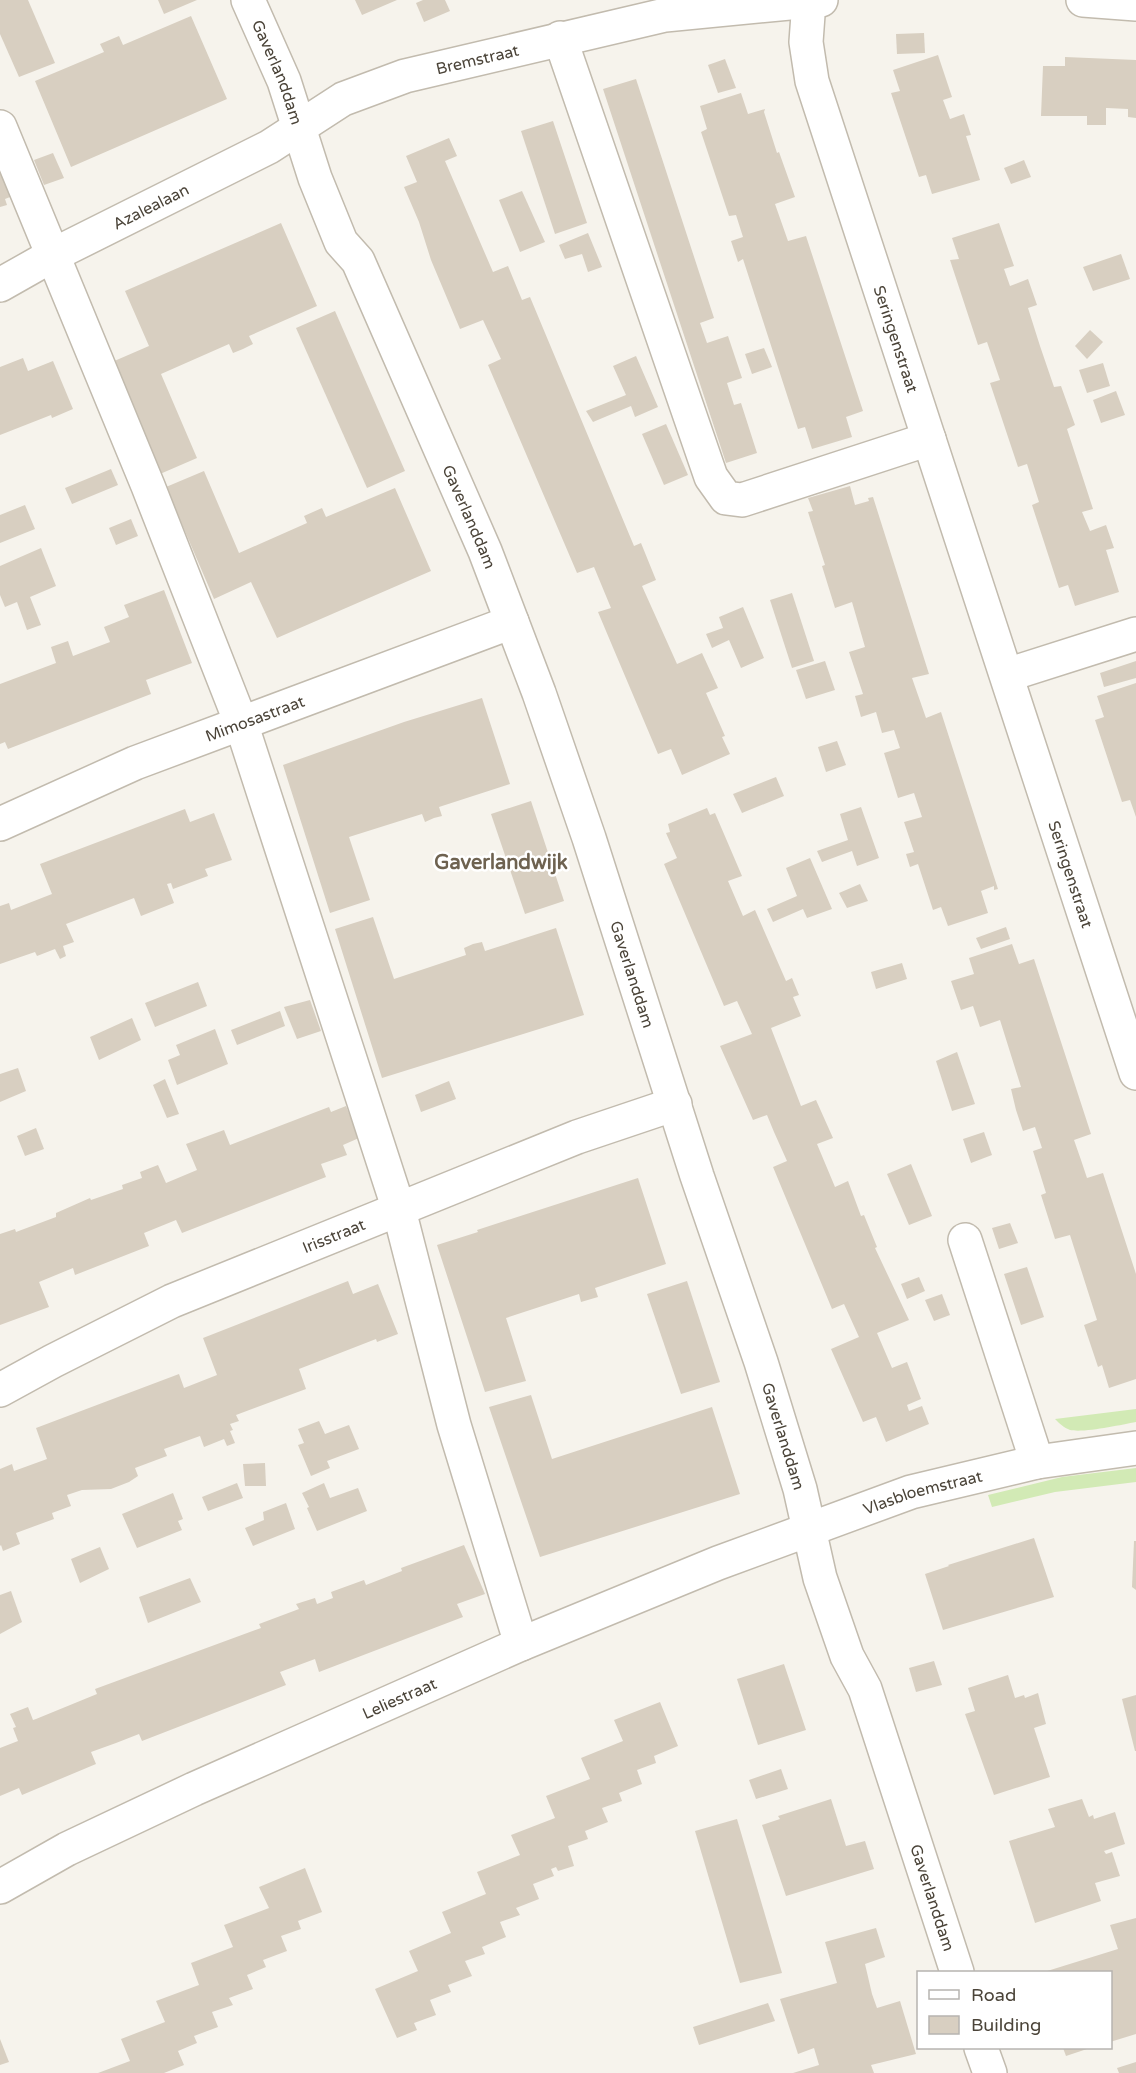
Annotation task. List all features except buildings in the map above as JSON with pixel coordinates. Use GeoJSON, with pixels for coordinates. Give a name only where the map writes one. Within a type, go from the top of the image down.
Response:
{"type":"FeatureCollection","features":[{"type":"Feature","properties":{"kind":"street","name":"Gaverlanddam"},"geometry":{"type":"LineString","coordinates":[[248,0],[284,81],[315,178],[341,242],[358,261],[485,551],[512,622],[589,838],[697,1176],[761,1362],[800,1489],[820,1578],[848,1656],[865,1689],[957,1971]]}},
{"type":"Feature","properties":{"kind":"street","name":"Bremstraat"},"geometry":{"type":"LineString","coordinates":[[299,127],[343,99],[405,76],[560,38],[662,7],[821,0]]}},
{"type":"Feature","properties":{"kind":"street"},"geometry":{"type":"LineString","coordinates":[[1083,0],[1136,4]]}},
{"type":"Feature","properties":{"kind":"street","name":"Seringenstraat"},"geometry":{"type":"LineString","coordinates":[[809,1],[806,42],[812,81],[1136,1073]]}},
{"type":"Feature","properties":{"kind":"street"},"geometry":{"type":"LineString","coordinates":[[560,38],[711,477],[726,498],[742,500],[929,439]]}},
{"type":"Feature","properties":{"kind":"street"},"geometry":{"type":"LineString","coordinates":[[0,127],[148,486],[241,723],[399,1210],[454,1425],[521,1644]]}},
{"type":"Feature","properties":{"kind":"street","name":"Azalealaan"},"geometry":{"type":"LineString","coordinates":[[0,285],[53,255],[269,147],[299,127]]}},
{"type":"Feature","properties":{"kind":"street","name":"Mimosastraat"},"geometry":{"type":"LineString","coordinates":[[0,824],[135,763],[512,622]]}},
{"type":"Feature","properties":{"kind":"street"},"geometry":{"type":"LineString","coordinates":[[1007,675],[1136,634]]}},
{"type":"Feature","properties":{"kind":"street","name":"Irisstraat"},"geometry":{"type":"LineString","coordinates":[[0,1390],[172,1301],[577,1137],[675,1104]]}},
{"type":"Feature","properties":{"kind":"street"},"geometry":{"type":"LineString","coordinates":[[965,1240],[1037,1462]]}},
{"type":"Feature","properties":{"kind":"street","name":"Vlasbloemstraat"},"geometry":{"type":"LineString","coordinates":[[810,1530],[911,1492],[1037,1462],[1136,1448]]}},
{"type":"Feature","properties":{"kind":"street","name":"Leliestraat"},"geometry":{"type":"LineString","coordinates":[[0,1887],[66,1849],[194,1789],[521,1644],[718,1563],[810,1530]]}},
{"type":"Feature","properties":{"kind":"street"},"geometry":{"type":"LineString","coordinates":[[981,2049],[990,2073]]}},
{"type":"Feature","properties":{"kind":"green space"},"geometry":{"type":"Polygon","coordinates":[[[1136,1409],[1136,1422],[1093,1430],[1070,1430],[1055,1419],[1136,1409]]]}},
{"type":"Feature","properties":{"kind":"green space"},"geometry":{"type":"Polygon","coordinates":[[[1136,1468],[1136,1482],[1055,1492],[992,1507],[988,1495],[1062,1477],[1136,1468]]]}},
{"type":"Feature","properties":{"kind":"district","name":"Gaverlandwijk"},"geometry":{"type":"Point","coordinates":[501,862]}}]}
